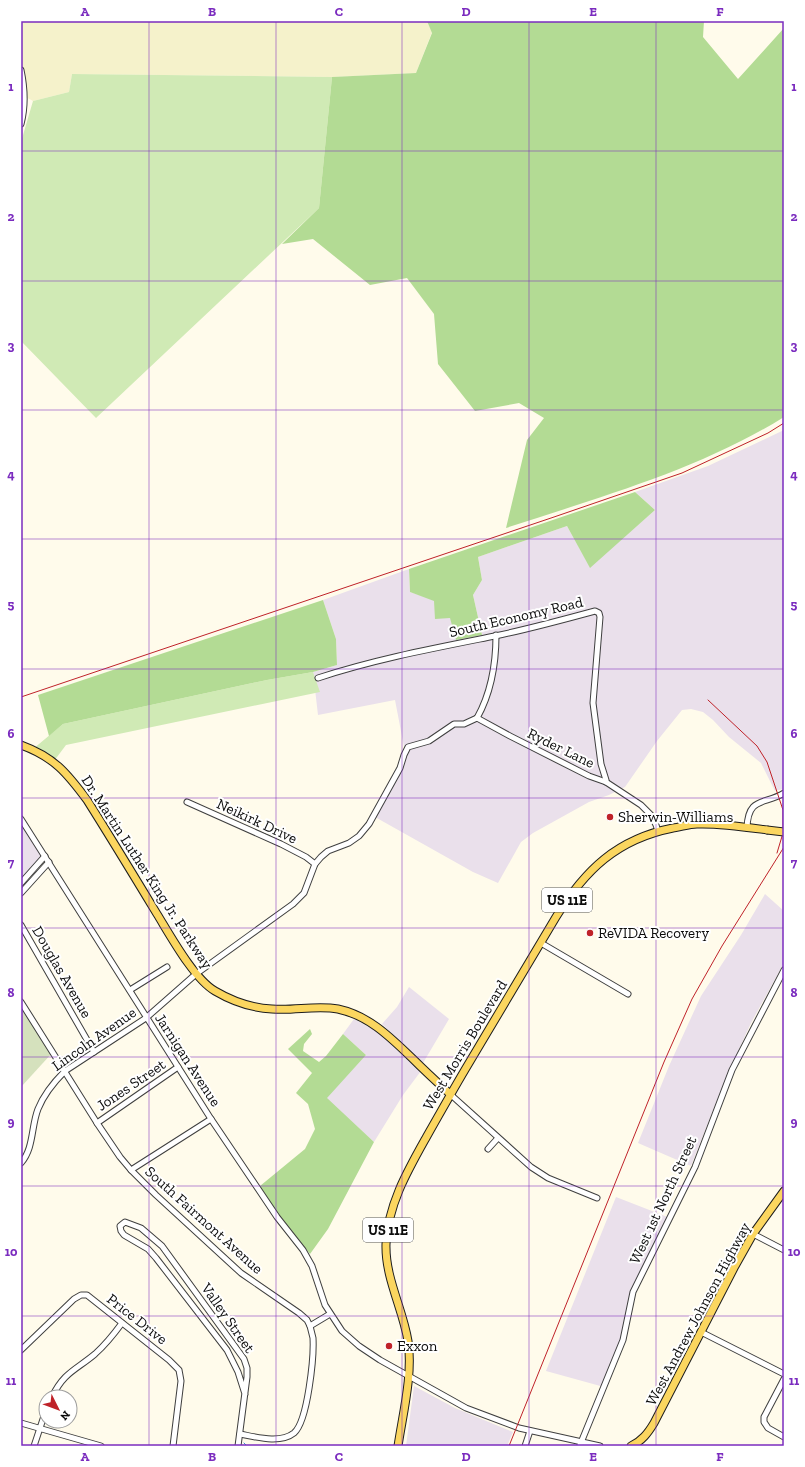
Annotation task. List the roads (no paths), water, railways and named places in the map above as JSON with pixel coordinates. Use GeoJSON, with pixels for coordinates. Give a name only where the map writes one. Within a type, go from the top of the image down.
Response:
{"type":"FeatureCollection","features":[{"type":"Feature","properties":{"kind":"main road","name":"Dr. Martin Luther King Jr. Parkway"},"geometry":{"type":"LineString","coordinates":[[21,745],[54,761],[72,780],[87,800],[196,974],[213,990],[237,1002],[251,1006],[272,1009],[317,1007],[330,1008],[359,1016],[390,1037],[450,1094]]}},
{"type":"Feature","properties":{"kind":"main road","name":"West Morris Boulevard"},"geometry":{"type":"LineString","coordinates":[[398,1446],[408,1377],[409,1354],[408,1340],[388,1265],[386,1245],[389,1221],[396,1196],[408,1169],[450,1094],[574,889],[594,868],[620,848],[658,831],[696,824],[784,832]]}},
{"type":"Feature","properties":{"kind":"main road","name":"West Andrew Johnson Highway"},"geometry":{"type":"LineString","coordinates":[[634,1445],[647,1434],[654,1423],[735,1266],[753,1234],[784,1191]]}},
{"type":"Feature","properties":{"kind":"street"},"geometry":{"type":"LineString","coordinates":[[21,70],[25,91],[25,102],[21,124]]}},
{"type":"Feature","properties":{"kind":"street","name":"South Economy Road"},"geometry":{"type":"LineString","coordinates":[[318,678],[352,667],[448,644],[496,636],[595,611],[599,613],[600,617],[594,703],[601,764],[606,782]]}},
{"type":"Feature","properties":{"kind":"street"},"geometry":{"type":"LineString","coordinates":[[315,864],[328,851],[349,843],[359,836],[369,824],[400,768],[408,747],[429,741],[454,724],[464,724],[477,718],[494,671],[496,636]]}},
{"type":"Feature","properties":{"kind":"street","name":"Ryder Lane"},"geometry":{"type":"LineString","coordinates":[[477,718],[589,776],[606,782],[641,805],[655,822],[658,831]]}},
{"type":"Feature","properties":{"kind":"street"},"geometry":{"type":"LineString","coordinates":[[747,828],[749,814],[754,806],[759,802],[784,793]]}},
{"type":"Feature","properties":{"kind":"street","name":"Neikirk Drive"},"geometry":{"type":"LineString","coordinates":[[187,802],[281,844],[306,857],[315,864]]}},
{"type":"Feature","properties":{"kind":"street","name":"Jarnigan Avenue"},"geometry":{"type":"LineString","coordinates":[[21,819],[211,1119],[277,1217],[303,1250],[312,1266],[325,1305],[330,1314]]}},
{"type":"Feature","properties":{"kind":"street"},"geometry":{"type":"LineString","coordinates":[[21,883],[45,856]]}},
{"type":"Feature","properties":{"kind":"street"},"geometry":{"type":"LineString","coordinates":[[21,893],[49,862]]}},
{"type":"Feature","properties":{"kind":"street","name":"Lincoln Avenue"},"geometry":{"type":"LineString","coordinates":[[21,1163],[30,1147],[38,1109],[46,1093],[54,1082],[65,1071],[146,1018],[196,974],[293,904],[304,892],[315,864]]}},
{"type":"Feature","properties":{"kind":"street","name":"Douglas Avenue"},"geometry":{"type":"LineString","coordinates":[[21,925],[94,1052]]}},
{"type":"Feature","properties":{"kind":"street"},"geometry":{"type":"LineString","coordinates":[[541,943],[628,994]]}},
{"type":"Feature","properties":{"kind":"street"},"geometry":{"type":"LineString","coordinates":[[130,990],[166,967]]}},
{"type":"Feature","properties":{"kind":"street","name":"West 1st North Street"},"geometry":{"type":"LineString","coordinates":[[582,1445],[623,1340],[633,1292],[692,1174],[732,1070],[784,970]]}},
{"type":"Feature","properties":{"kind":"street","name":"South Fairmont Avenue"},"geometry":{"type":"LineString","coordinates":[[21,1002],[97,1123],[120,1157],[131,1170],[156,1195],[242,1273],[299,1313],[307,1320],[310,1326]]}},
{"type":"Feature","properties":{"kind":"street","name":"Jones Street"},"geometry":{"type":"LineString","coordinates":[[97,1123],[178,1068]]}},
{"type":"Feature","properties":{"kind":"street","name":"Dr. Martin Luther King Jr. Parkway"},"geometry":{"type":"LineString","coordinates":[[450,1094],[531,1166],[548,1178],[597,1198]]}},
{"type":"Feature","properties":{"kind":"street"},"geometry":{"type":"LineString","coordinates":[[131,1170],[211,1119]]}},
{"type":"Feature","properties":{"kind":"street"},"geometry":{"type":"LineString","coordinates":[[488,1149],[498,1138]]}},
{"type":"Feature","properties":{"kind":"street","name":"Valley Street"},"geometry":{"type":"LineString","coordinates":[[124,1222],[140,1228],[162,1246],[238,1349],[244,1359],[246,1368],[247,1378],[245,1394],[238,1372],[227,1350],[148,1249],[124,1235],[120,1226],[124,1222]]}},
{"type":"Feature","properties":{"kind":"street"},"geometry":{"type":"LineString","coordinates":[[753,1234],[784,1250]]}},
{"type":"Feature","properties":{"kind":"street","name":"Price Drive"},"geometry":{"type":"LineString","coordinates":[[21,1350],[74,1299],[81,1295],[87,1295],[169,1360],[179,1370],[181,1381],[173,1446]]}},
{"type":"Feature","properties":{"kind":"street"},"geometry":{"type":"LineString","coordinates":[[240,1434],[273,1439],[283,1438],[294,1433],[300,1425],[305,1412],[312,1365],[312,1338],[310,1326],[330,1314],[342,1331],[359,1346],[408,1377],[466,1408],[493,1419],[530,1431],[582,1445],[600,1446]]}},
{"type":"Feature","properties":{"kind":"street"},"geometry":{"type":"LineString","coordinates":[[56,1389],[72,1370],[95,1354],[122,1324]]}},
{"type":"Feature","properties":{"kind":"street"},"geometry":{"type":"LineString","coordinates":[[701,1332],[784,1374]]}},
{"type":"Feature","properties":{"kind":"street"},"geometry":{"type":"LineString","coordinates":[[784,1379],[764,1417],[764,1422],[768,1428],[784,1437]]}},
{"type":"Feature","properties":{"kind":"street"},"geometry":{"type":"LineString","coordinates":[[238,1446],[245,1394]]}},
{"type":"Feature","properties":{"kind":"street"},"geometry":{"type":"LineString","coordinates":[[21,1423],[38,1427]]}},
{"type":"Feature","properties":{"kind":"street"},"geometry":{"type":"LineString","coordinates":[[34,1446],[40,1429]]}},
{"type":"Feature","properties":{"kind":"street"},"geometry":{"type":"LineString","coordinates":[[43,1429],[86,1444],[101,1446]]}},
{"type":"Feature","properties":{"kind":"street"},"geometry":{"type":"LineString","coordinates":[[524,1446],[530,1431]]}},
{"type":"Feature","properties":{"kind":"waterway"},"geometry":{"type":"LineString","coordinates":[[244,1443],[247,1446]]}},
{"type":"Feature","properties":{"kind":"railway"},"geometry":{"type":"LineString","coordinates":[[21,697],[682,473],[768,433],[784,423]]}},
{"type":"Feature","properties":{"kind":"railway"},"geometry":{"type":"LineString","coordinates":[[708,700],[757,746],[767,762],[783,810],[783,833],[777,853]]}},
{"type":"Feature","properties":{"kind":"railway"},"geometry":{"type":"LineString","coordinates":[[509,1446],[664,1062],[692,999],[722,946],[784,847]]}},
{"type":"Feature","properties":{"kind":"place","name":"Sherwin-Williams"},"geometry":{"type":"Point","coordinates":[610,817]}},
{"type":"Feature","properties":{"kind":"place","name":"ReVIDA Recovery"},"geometry":{"type":"Point","coordinates":[590,933]}},
{"type":"Feature","properties":{"kind":"place","name":"Exxon"},"geometry":{"type":"Point","coordinates":[389,1346]}}]}
